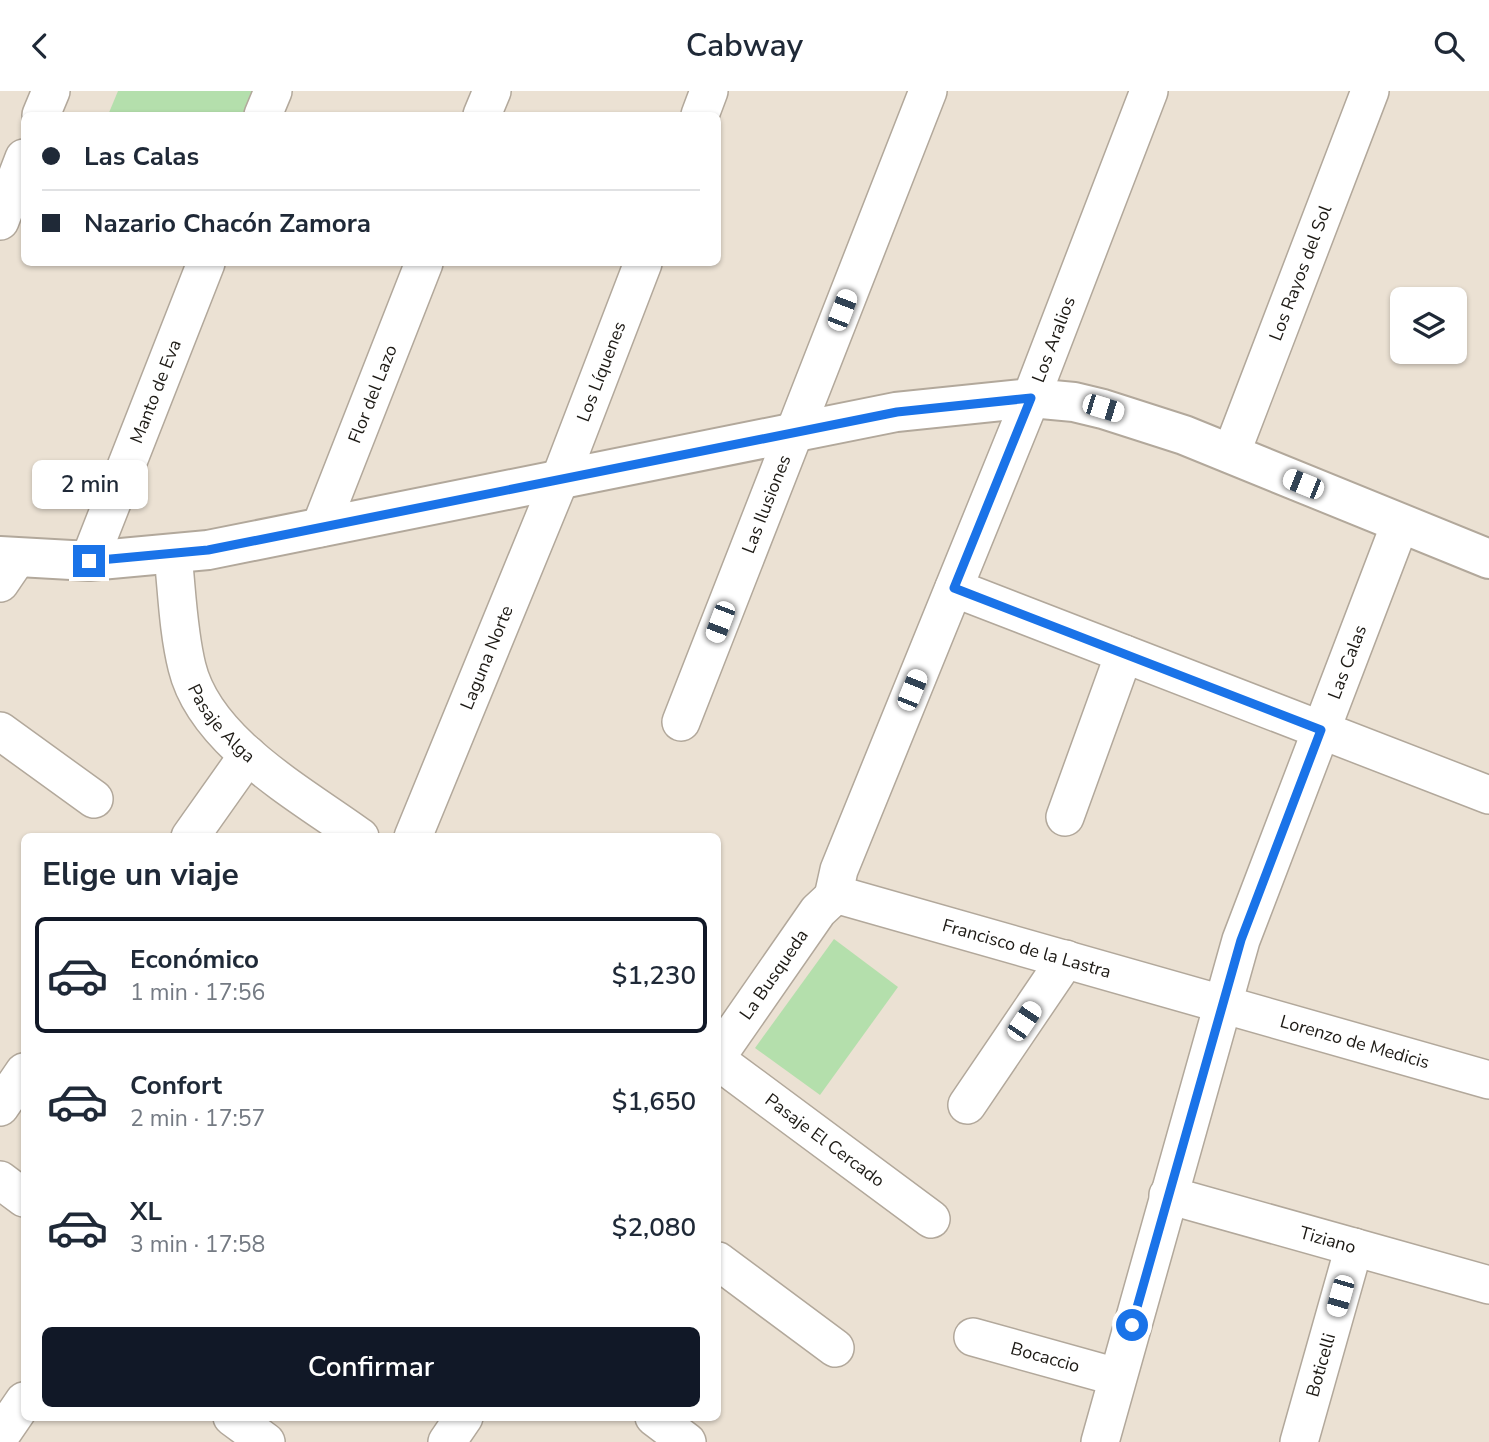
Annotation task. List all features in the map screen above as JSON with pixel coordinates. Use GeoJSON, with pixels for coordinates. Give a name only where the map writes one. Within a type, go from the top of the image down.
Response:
{"type":"FeatureCollection","features":[{"type":"Feature","properties":{"kind":"street"},"geometry":{"type":"LineString","coordinates":[[42,112],[51,91]]}},
{"type":"Feature","properties":{"kind":"street"},"geometry":{"type":"LineString","coordinates":[[264,112],[273,91]]}},
{"type":"Feature","properties":{"kind":"street"},"geometry":{"type":"LineString","coordinates":[[483,112],[492,91]]}},
{"type":"Feature","properties":{"kind":"street"},"geometry":{"type":"LineString","coordinates":[[700,112],[709,91]]}},
{"type":"Feature","properties":{"kind":"street","name":"Las Ilusiones"},"geometry":{"type":"LineString","coordinates":[[681,722],[928,91]]}},
{"type":"Feature","properties":{"kind":"street","name":"Los Aralios"},"geometry":{"type":"LineString","coordinates":[[833,897],[839,870],[1031,398],[1149,91]]}},
{"type":"Feature","properties":{"kind":"street","name":"Los Rayos del Sol"},"geometry":{"type":"LineString","coordinates":[[1231,454],[1370,91]]}},
{"type":"Feature","properties":{"kind":"street"},"geometry":{"type":"LineString","coordinates":[[0,220],[21,166]]}},
{"type":"Feature","properties":{"kind":"street","name":"Manto de Eva"},"geometry":{"type":"LineString","coordinates":[[89,561],[205,266]]}},
{"type":"Feature","properties":{"kind":"street","name":"Flor del Lazo"},"geometry":{"type":"LineString","coordinates":[[320,527],[423,266]]}},
{"type":"Feature","properties":{"kind":"street","name":"Los Líquenes"},"geometry":{"type":"LineString","coordinates":[[560,479],[642,266]]}},
{"type":"Feature","properties":{"kind":"street"},"geometry":{"type":"LineString","coordinates":[[6,566],[173,555],[897,412],[1031,398],[1103,408],[1231,454],[1489,559]]}},
{"type":"Feature","properties":{"kind":"street","name":"Laguna Norte"},"geometry":{"type":"LineString","coordinates":[[415,833],[560,479]]}},
{"type":"Feature","properties":{"kind":"street","name":"Las Calas"},"geometry":{"type":"LineString","coordinates":[[1100,1442],[1241,940],[1400,524]]}},
{"type":"Feature","properties":{"kind":"street","name":"Pasaje Alga"},"geometry":{"type":"LineString","coordinates":[[173,555],[183,647],[192,685],[215,723],[248,755],[355,833]]}},
{"type":"Feature","properties":{"kind":"street"},"geometry":{"type":"LineString","coordinates":[[954,588],[1489,795]]}},
{"type":"Feature","properties":{"kind":"street"},"geometry":{"type":"LineString","coordinates":[[1065,817],[1124,654]]}},
{"type":"Feature","properties":{"kind":"street"},"geometry":{"type":"LineString","coordinates":[[0,731],[94,799]]}},
{"type":"Feature","properties":{"kind":"street"},"geometry":{"type":"LineString","coordinates":[[193,833],[248,755]]}},
{"type":"Feature","properties":{"kind":"street","name":"Francisco de la Lastra"},"geometry":{"type":"LineString","coordinates":[[833,897],[851,897],[1221,1004]]}},
{"type":"Feature","properties":{"kind":"street","name":"La Busqueda"},"geometry":{"type":"LineString","coordinates":[[721,1051],[818,911],[833,897]]}},
{"type":"Feature","properties":{"kind":"street"},"geometry":{"type":"LineString","coordinates":[[967,1105],[1066,959]]}},
{"type":"Feature","properties":{"kind":"street","name":"Lorenzo de Medicis"},"geometry":{"type":"LineString","coordinates":[[1221,1004],[1489,1080]]}},
{"type":"Feature","properties":{"kind":"street","name":"Pasaje El Cercado"},"geometry":{"type":"LineString","coordinates":[[721,1063],[931,1219]]}},
{"type":"Feature","properties":{"kind":"street"},"geometry":{"type":"LineString","coordinates":[[0,1107],[21,1076]]}},
{"type":"Feature","properties":{"kind":"street"},"geometry":{"type":"LineString","coordinates":[[0,1180],[21,1196]]}},
{"type":"Feature","properties":{"kind":"street","name":"Tiziano"},"geometry":{"type":"LineString","coordinates":[[1168,1195],[1489,1285]]}},
{"type":"Feature","properties":{"kind":"street","name":"Boticelli"},"geometry":{"type":"LineString","coordinates":[[1299,1442],[1354,1247]]}},
{"type":"Feature","properties":{"kind":"street"},"geometry":{"type":"LineString","coordinates":[[721,1263],[835,1348]]}},
{"type":"Feature","properties":{"kind":"street","name":"Bocaccio"},"geometry":{"type":"LineString","coordinates":[[973,1337],[1117,1377]]}},
{"type":"Feature","properties":{"kind":"street"},"geometry":{"type":"LineString","coordinates":[[0,1436],[21,1405]]}},
{"type":"Feature","properties":{"kind":"street"},"geometry":{"type":"LineString","coordinates":[[238,1421],[267,1442]]}},
{"type":"Feature","properties":{"kind":"street"},"geometry":{"type":"LineString","coordinates":[[447,1442],[461,1421]]}},
{"type":"Feature","properties":{"kind":"street"},"geometry":{"type":"LineString","coordinates":[[659,1421],[687,1442]]}},
{"type":"Feature","properties":{"kind":"green space"},"geometry":{"type":"Polygon","coordinates":[[[118,91],[255,91],[246,112],[109,112],[118,91]]]}},
{"type":"Feature","properties":{"kind":"green space"},"geometry":{"type":"Polygon","coordinates":[[[834,939],[898,987],[820,1095],[755,1048],[834,939]]]}},
{"type":"Feature","properties":{"kind":"route"},"geometry":{"type":"LineString","coordinates":[[89,561],[173,555],[246,544],[897,412],[1031,398],[954,588],[1321,730],[1241,940],[1132,1325]]}}]}
